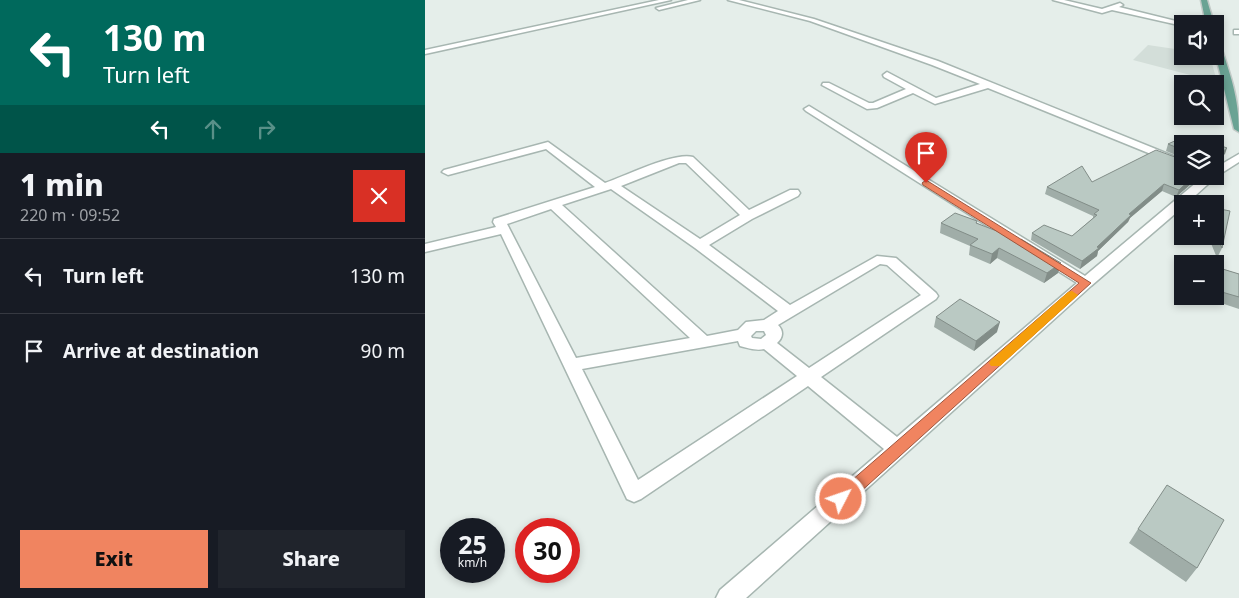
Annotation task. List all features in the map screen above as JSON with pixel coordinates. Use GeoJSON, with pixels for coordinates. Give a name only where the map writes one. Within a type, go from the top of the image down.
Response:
{"type":"FeatureCollection","features":[{"type":"Feature","properties":{"kind":"main road"},"geometry":{"type":"LineString","coordinates":[[1204,0],[1208,15]]}},
{"type":"Feature","properties":{"kind":"main road"},"geometry":{"type":"LineString","coordinates":[[1223,65],[1239,129]]}},
{"type":"Feature","properties":{"kind":"street"},"geometry":{"type":"LineString","coordinates":[[425,52],[669,0]]}},
{"type":"Feature","properties":{"kind":"street"},"geometry":{"type":"LineString","coordinates":[[577,26],[697,0]]}},
{"type":"Feature","properties":{"kind":"street"},"geometry":{"type":"LineString","coordinates":[[731,0],[812,20],[935,63],[1174,160]]}},
{"type":"Feature","properties":{"kind":"street"},"geometry":{"type":"LineString","coordinates":[[1056,0],[1102,11],[1112,5],[1174,21]]}},
{"type":"Feature","properties":{"kind":"street"},"geometry":{"type":"LineString","coordinates":[[887,75],[935,101],[987,85]]}},
{"type":"Feature","properties":{"kind":"street"},"geometry":{"type":"LineString","coordinates":[[826,85],[867,106],[874,106],[913,89]]}},
{"type":"Feature","properties":{"kind":"street"},"geometry":{"type":"LineString","coordinates":[[809,109],[1086,283]]}},
{"type":"Feature","properties":{"kind":"street"},"geometry":{"type":"LineString","coordinates":[[448,172],[548,146],[700,245],[789,312]]}},
{"type":"Feature","properties":{"kind":"street"},"geometry":{"type":"LineString","coordinates":[[1224,167],[1239,157]]}},
{"type":"Feature","properties":{"kind":"street"},"geometry":{"type":"LineString","coordinates":[[570,365],[703,340],[743,335],[752,326],[767,325],[877,260],[891,261],[931,296],[634,493],[570,365],[505,229],[499,222],[554,205],[677,160],[689,159],[748,216]]}},
{"type":"Feature","properties":{"kind":"street"},"geometry":{"type":"LineString","coordinates":[[728,598],[1086,283],[1200,185]]}},
{"type":"Feature","properties":{"kind":"street"},"geometry":{"type":"LineString","coordinates":[[700,245],[748,216],[794,193]]}},
{"type":"Feature","properties":{"kind":"street"},"geometry":{"type":"LineString","coordinates":[[554,205],[703,340]]}},
{"type":"Feature","properties":{"kind":"street"},"geometry":{"type":"LineString","coordinates":[[425,248],[505,229]]}},
{"type":"Feature","properties":{"kind":"street"},"geometry":{"type":"LineString","coordinates":[[743,335],[746,342],[751,344],[757,346],[768,344],[774,337],[774,330],[767,325]]}},
{"type":"Feature","properties":{"kind":"street"},"geometry":{"type":"LineString","coordinates":[[768,344],[898,450]]}},
{"type":"Feature","properties":{"kind":"shaded area"},"geometry":{"type":"Polygon","coordinates":[[[1148,45],[1174,49],[1174,65],[1212,65],[1215,75],[1190,75],[1133,60],[1148,45]]]}},
{"type":"Feature","properties":{"kind":"building"},"geometry":{"type":"Polygon","coordinates":[[[1156,150],[1174,157],[1174,185],[1184,185],[1179,190],[1164,184],[1129,214],[1131,215],[1097,247],[1099,248],[1082,261],[1032,233],[1044,225],[1072,236],[1097,215],[1094,214],[1099,210],[1047,187],[1082,166],[1092,182],[1156,150]]]}},
{"type":"Feature","properties":{"kind":"building"},"geometry":{"type":"Polygon","coordinates":[[[1224,210],[1230,211],[1224,239],[1224,210]]]}},
{"type":"Feature","properties":{"kind":"building"},"geometry":{"type":"Polygon","coordinates":[[[955,213],[977,221],[976,223],[1021,239],[1061,263],[1047,273],[999,248],[992,254],[970,245],[978,239],[941,223],[955,213]]]}},
{"type":"Feature","properties":{"kind":"building"},"geometry":{"type":"Polygon","coordinates":[[[1224,269],[1239,274],[1239,297],[1224,293],[1224,269]]]}},
{"type":"Feature","properties":{"kind":"building"},"geometry":{"type":"Polygon","coordinates":[[[960,299],[1000,322],[976,341],[936,317],[960,299]]]}},
{"type":"Feature","properties":{"kind":"building"},"geometry":{"type":"Polygon","coordinates":[[[1167,485],[1224,520],[1197,568],[1138,529],[1167,485]]]}},
{"type":"Feature","properties":{"kind":"slow traffic"},"geometry":{"type":"LineString","coordinates":[[995,363],[1072,295]]}},
{"type":"Feature","properties":{"kind":"route"},"geometry":{"type":"LineString","coordinates":[[841,499],[1086,283],[926,183]]}}]}
